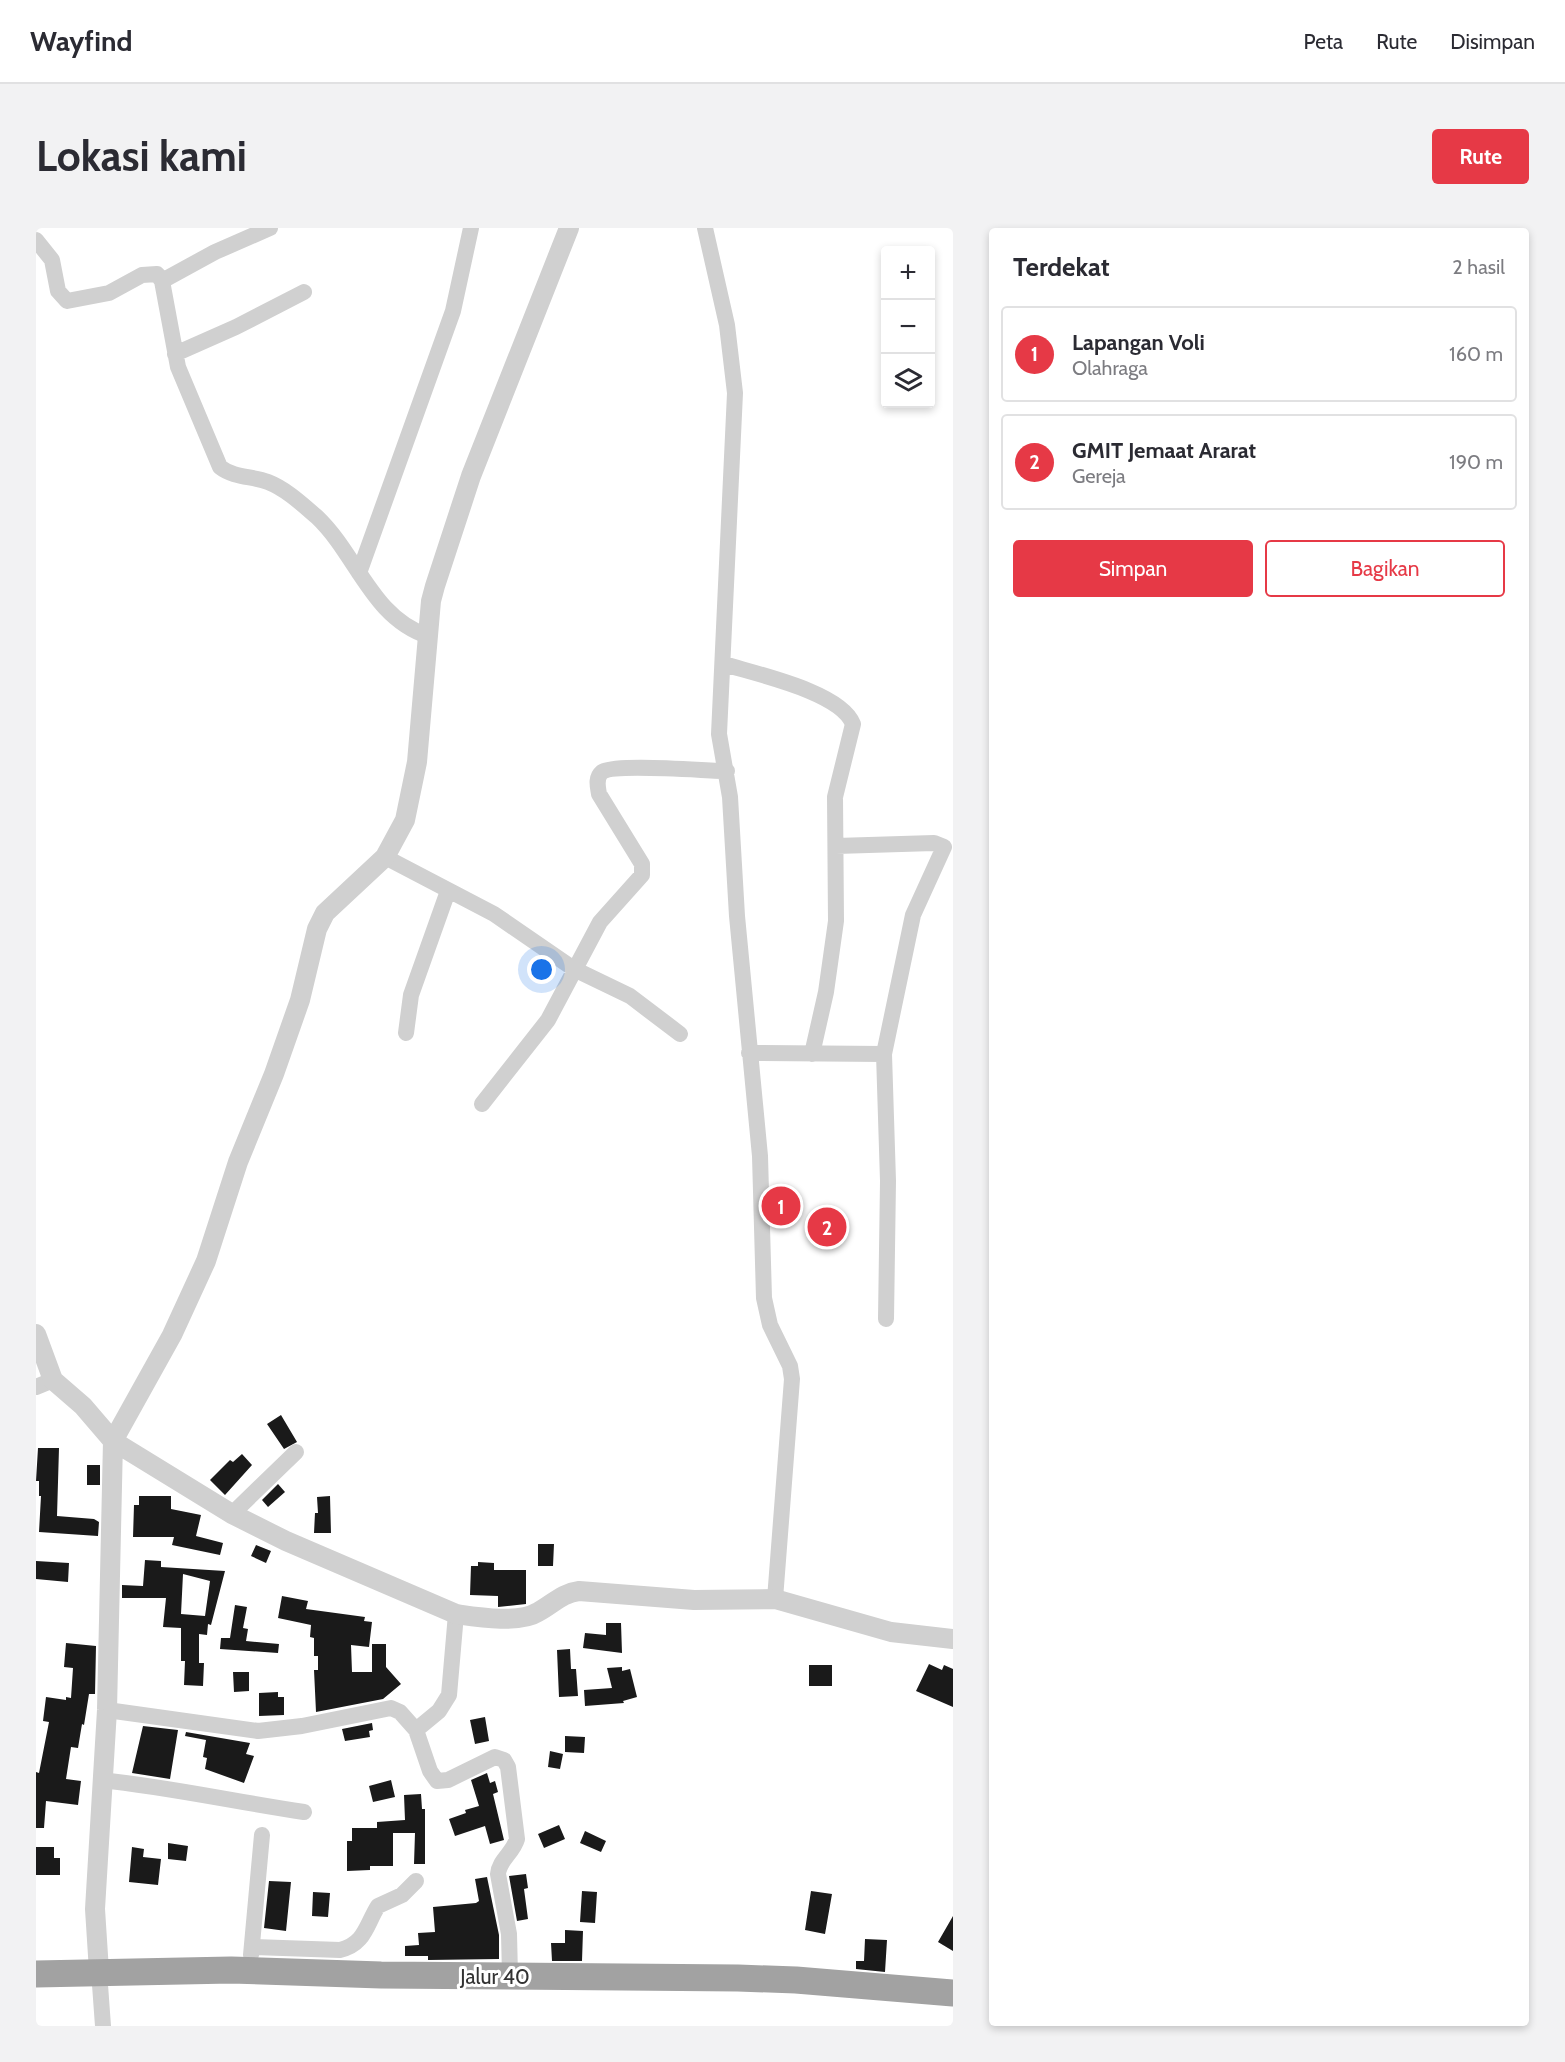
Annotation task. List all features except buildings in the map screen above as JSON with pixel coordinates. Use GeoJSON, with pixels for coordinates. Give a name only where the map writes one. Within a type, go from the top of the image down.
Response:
{"type":"FeatureCollection","features":[{"type":"Feature","properties":{"kind":"highway","name":"Jalur 40"},"geometry":{"type":"LineString","coordinates":[[36,1974],[250,1959],[381,1975],[796,1980],[953,1993]]}},
{"type":"Feature","properties":{"kind":"street"},"geometry":{"type":"LineString","coordinates":[[162,281],[215,252],[270,228]]}},
{"type":"Feature","properties":{"kind":"street"},"geometry":{"type":"LineString","coordinates":[[359,573],[453,311],[471,228]]}},
{"type":"Feature","properties":{"kind":"street"},"geometry":{"type":"LineString","coordinates":[[103,2026],[95,1909],[107,1710],[113,1441],[172,1335],[206,1261],[238,1162],[274,1074],[300,1000],[317,929],[325,914],[385,856],[405,820],[410,802],[435,586],[471,476],[569,228]]}},
{"type":"Feature","properties":{"kind":"street"},"geometry":{"type":"LineString","coordinates":[[705,228],[727,325],[735,393],[719,734],[727,771],[749,1053],[760,1156],[764,1298],[770,1325],[790,1366],[792,1379],[775,1599]]}},
{"type":"Feature","properties":{"kind":"street"},"geometry":{"type":"LineString","coordinates":[[36,240],[52,260],[58,291],[67,300],[109,293],[149,273],[157,274],[162,281],[175,354],[220,467],[232,475],[252,477],[284,490],[317,518],[346,549],[359,573],[387,610],[415,632],[428,636]]}},
{"type":"Feature","properties":{"kind":"street"},"geometry":{"type":"LineString","coordinates":[[175,354],[236,327],[304,292]]}},
{"type":"Feature","properties":{"kind":"street"},"geometry":{"type":"LineString","coordinates":[[724,664],[784,682],[822,698],[845,711],[851,718],[853,734],[840,770],[835,797],[836,921],[833,948],[812,1054]]}},
{"type":"Feature","properties":{"kind":"street"},"geometry":{"type":"LineString","coordinates":[[482,1104],[548,1020],[604,916],[639,881],[643,872],[642,864],[599,794],[597,783],[600,775],[606,771],[641,768],[727,771]]}},
{"type":"Feature","properties":{"kind":"street"},"geometry":{"type":"LineString","coordinates":[[836,846],[934,843],[945,847],[913,915],[884,1054],[888,1181],[886,1319]]}},
{"type":"Feature","properties":{"kind":"street"},"geometry":{"type":"LineString","coordinates":[[385,856],[494,914],[574,969],[630,996],[680,1034]]}},
{"type":"Feature","properties":{"kind":"street"},"geometry":{"type":"LineString","coordinates":[[406,1033],[413,987],[448,891]]}},
{"type":"Feature","properties":{"kind":"street"},"geometry":{"type":"LineString","coordinates":[[749,1053],[884,1054]]}},
{"type":"Feature","properties":{"kind":"street"},"geometry":{"type":"LineString","coordinates":[[36,1334],[45,1384],[83,1406],[113,1441],[232,1514],[286,1541],[456,1614],[485,1618],[528,1616],[537,1613],[562,1595],[579,1591],[694,1600],[775,1599],[891,1632],[953,1639]]}},
{"type":"Feature","properties":{"kind":"street"},"geometry":{"type":"LineString","coordinates":[[232,1514],[296,1452]]}},
{"type":"Feature","properties":{"kind":"street"},"geometry":{"type":"LineString","coordinates":[[416,1730],[439,1711],[449,1695],[456,1614]]}},
{"type":"Feature","properties":{"kind":"street"},"geometry":{"type":"LineString","coordinates":[[107,1710],[258,1731],[302,1726],[391,1708],[400,1712],[416,1730],[430,1771],[437,1781],[448,1780],[495,1757],[504,1760],[508,1767],[517,1839],[515,1848],[499,1866],[498,1874],[508,1934],[510,1975]]}},
{"type":"Feature","properties":{"kind":"street"},"geometry":{"type":"LineString","coordinates":[[101,1780],[171,1788],[232,1801],[304,1812]]}},
{"type":"Feature","properties":{"kind":"street"},"geometry":{"type":"LineString","coordinates":[[262,1834],[250,1959],[351,1947],[363,1937],[378,1906],[402,1895],[416,1881]]}},
{"type":"Feature","properties":{"kind":"shaded area"},"geometry":{"type":"Polygon","coordinates":[[[770,1189],[792,1189],[793,1223],[771,1223],[770,1189]]]}},
{"type":"Feature","properties":{"kind":"place","name":"Lapangan Voli"},"geometry":{"type":"Point","coordinates":[781,1206]}},
{"type":"Feature","properties":{"kind":"place","name":"GMIT Jemaat Ararat"},"geometry":{"type":"Point","coordinates":[827,1227]}}]}
